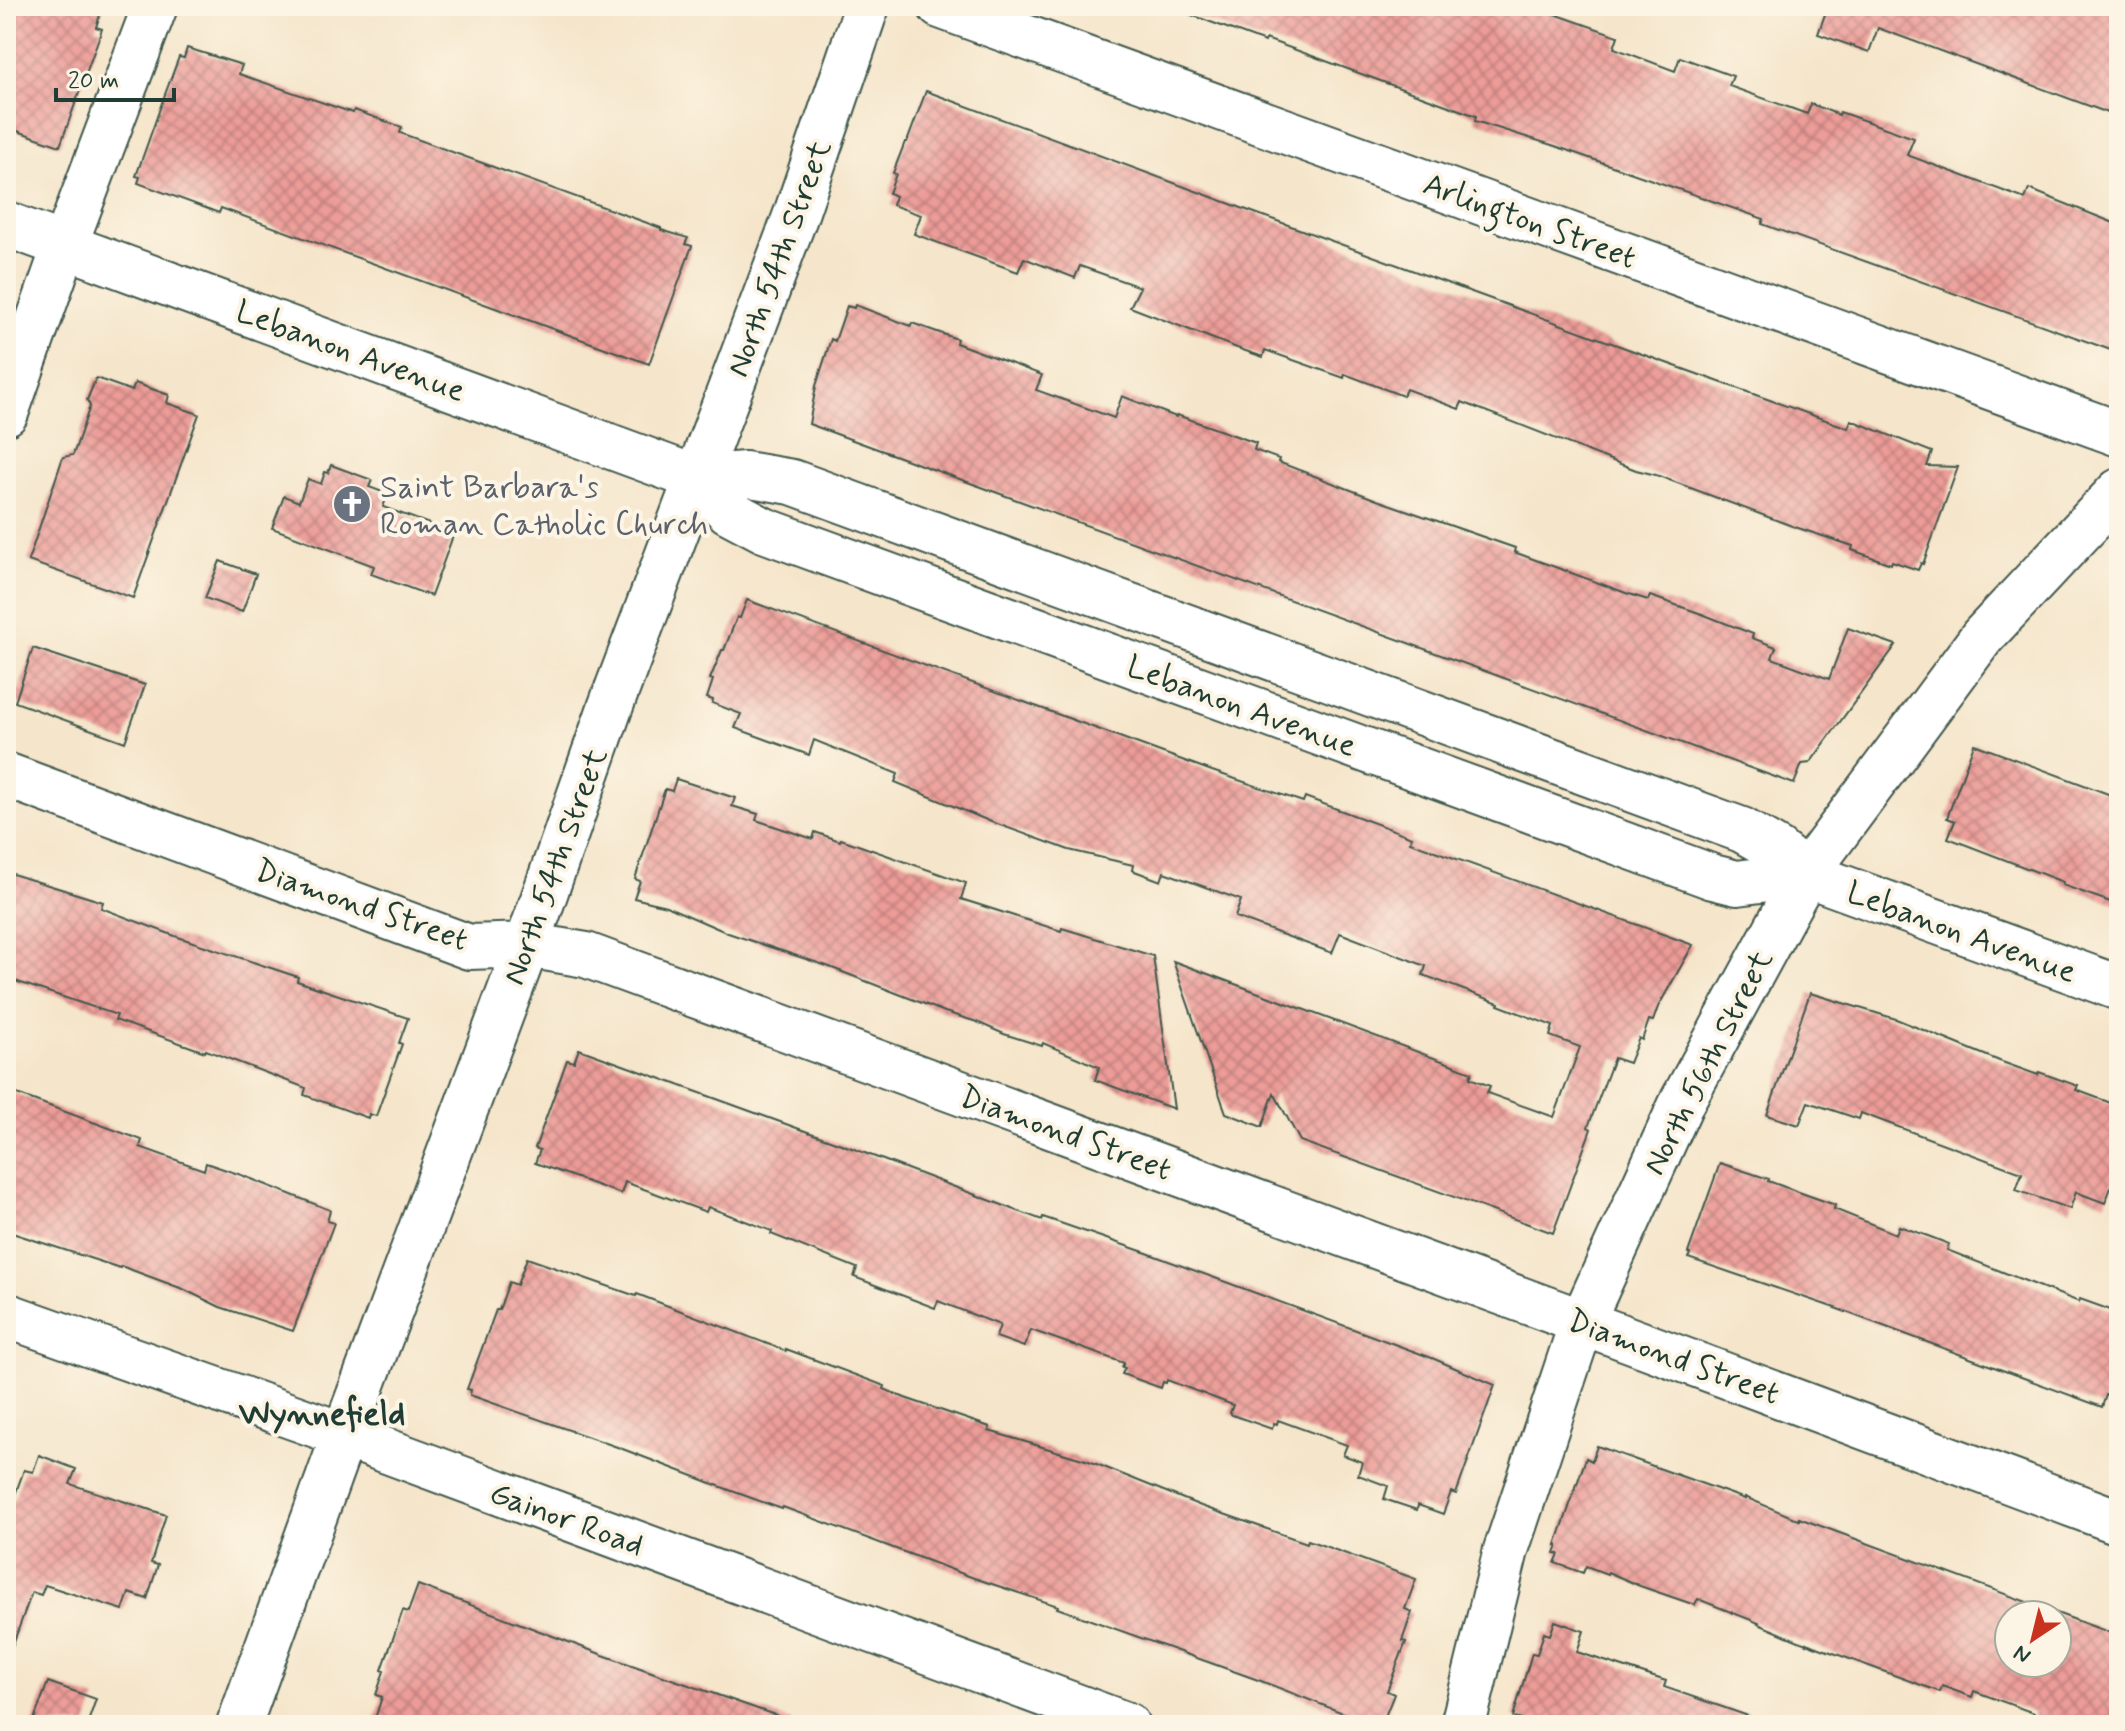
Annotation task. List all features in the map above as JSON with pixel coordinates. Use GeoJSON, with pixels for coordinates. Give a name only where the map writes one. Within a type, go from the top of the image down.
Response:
{"type":"FeatureCollection","features":[{"type":"Feature","properties":{"kind":"street"},"geometry":{"type":"LineString","coordinates":[[6,413],[155,6]]}},
{"type":"Feature","properties":{"kind":"street","name":"North 54th Street"},"geometry":{"type":"LineString","coordinates":[[239,1725],[527,945],[610,708],[795,217],[867,6]]}},
{"type":"Feature","properties":{"kind":"street","name":"Arlington Street"},"geometry":{"type":"LineString","coordinates":[[940,6],[2119,434]]}},
{"type":"Feature","properties":{"kind":"street","name":"Lebanon Avenue"},"geometry":{"type":"LineString","coordinates":[[6,224],[696,478],[745,474],[792,482],[1742,830],[1777,850],[1806,874],[2119,988]]}},
{"type":"Feature","properties":{"kind":"street","name":"North 56th Street"},"geometry":{"type":"LineString","coordinates":[[1463,1725],[1506,1550],[1582,1322],[1683,1100],[1806,874],[1982,637],[2119,491]]}},
{"type":"Feature","properties":{"kind":"street","name":"Diamond Street"},"geometry":{"type":"LineString","coordinates":[[6,775],[469,947],[527,945],[586,955],[2119,1522]]}},
{"type":"Feature","properties":{"kind":"street","name":"Gainor Road"},"geometry":{"type":"LineString","coordinates":[[6,1315],[344,1435],[1127,1725]]}},
{"type":"Feature","properties":{"kind":"building"},"geometry":{"type":"Polygon","coordinates":[[[6,6],[103,6],[96,27],[102,29],[60,146],[6,127],[6,6]]]}},
{"type":"Feature","properties":{"kind":"building"},"geometry":{"type":"Polygon","coordinates":[[[1179,6],[1532,6],[1618,36],[1614,48],[1675,71],[1680,57],[1733,76],[1729,86],[1807,114],[1811,104],[1914,138],[1907,155],[2025,199],[2029,189],[2119,225],[2119,353],[1762,224],[1764,219],[1475,121],[1476,116],[1178,10],[1179,6]]]}},
{"type":"Feature","properties":{"kind":"building"},"geometry":{"type":"Polygon","coordinates":[[[1828,6],[2119,6],[2119,117],[1878,28],[1869,52],[1818,34],[1828,6]]]}},
{"type":"Feature","properties":{"kind":"building"},"geometry":{"type":"Polygon","coordinates":[[[187,48],[242,65],[239,74],[402,127],[400,133],[688,238],[685,244],[692,246],[649,364],[221,208],[219,213],[138,183],[140,177],[136,176],[164,97],[179,57],[184,58],[187,48]]]}},
{"type":"Feature","properties":{"kind":"building"},"geometry":{"type":"Polygon","coordinates":[[[926,91],[1661,361],[1848,428],[1851,420],[1932,452],[1927,466],[1958,467],[1923,564],[1918,570],[1892,561],[1891,564],[1852,550],[1853,546],[1636,470],[1462,402],[1459,409],[1406,389],[1403,396],[1345,374],[1344,378],[1265,350],[1263,357],[1237,348],[1130,307],[1140,287],[1080,266],[1075,278],[1024,258],[1018,272],[914,234],[921,215],[892,205],[895,196],[889,193],[896,174],[893,173],[926,91]]]}},
{"type":"Feature","properties":{"kind":"building"},"geometry":{"type":"Polygon","coordinates":[[[855,305],[957,339],[956,343],[1042,375],[1036,390],[1114,418],[1122,396],[1256,443],[1254,450],[1279,459],[1278,462],[1515,548],[1514,552],[1626,593],[1648,600],[1650,596],[1702,614],[1753,634],[1752,638],[1776,647],[1772,658],[1829,679],[1848,628],[1896,645],[1810,763],[1802,764],[1794,784],[809,424],[816,386],[831,339],[835,341],[847,306],[854,308],[855,305]]]}},
{"type":"Feature","properties":{"kind":"building"},"geometry":{"type":"Polygon","coordinates":[[[96,378],[132,391],[135,383],[169,395],[167,403],[199,414],[133,598],[28,561],[63,457],[73,455],[96,378]]]}},
{"type":"Feature","properties":{"kind":"building"},"geometry":{"type":"Polygon","coordinates":[[[331,465],[372,480],[369,487],[388,494],[383,507],[454,533],[431,596],[371,574],[374,566],[272,528],[284,496],[299,502],[308,479],[321,484],[331,465]]]}},
{"type":"Feature","properties":{"kind":"building"},"geometry":{"type":"Polygon","coordinates":[[[220,561],[256,574],[242,612],[205,598],[220,561]]]}},
{"type":"Feature","properties":{"kind":"building"},"geometry":{"type":"Polygon","coordinates":[[[747,600],[1212,771],[1303,802],[1305,797],[1412,837],[1410,842],[1693,945],[1653,1021],[1649,1020],[1642,1040],[1639,1038],[1629,1063],[1614,1058],[1553,1233],[1300,1141],[1274,1093],[1262,1127],[1226,1113],[1173,961],[1472,1072],[1470,1078],[1490,1086],[1487,1093],[1554,1117],[1580,1047],[1550,1036],[1553,1026],[1423,975],[1426,966],[1340,933],[1332,953],[1235,917],[1241,900],[1164,872],[1161,881],[1132,870],[1133,865],[1069,850],[989,821],[895,782],[898,774],[814,740],[809,755],[735,728],[741,714],[707,698],[713,680],[710,679],[747,600]]]}},
{"type":"Feature","properties":{"kind":"building"},"geometry":{"type":"Polygon","coordinates":[[[33,648],[145,685],[125,742],[15,702],[33,648]]]}},
{"type":"Feature","properties":{"kind":"building"},"geometry":{"type":"Polygon","coordinates":[[[1974,744],[2119,798],[2119,905],[1948,838],[1955,821],[1947,818],[1974,744]]]}},
{"type":"Feature","properties":{"kind":"building"},"geometry":{"type":"Polygon","coordinates":[[[676,779],[735,798],[732,806],[758,814],[756,820],[813,839],[815,832],[841,839],[966,883],[961,899],[1153,956],[1174,1109],[1095,1080],[1099,1067],[1043,1043],[1042,1046],[1004,1034],[827,966],[728,933],[666,906],[634,898],[640,881],[635,879],[665,789],[672,791],[676,779]]]}},
{"type":"Feature","properties":{"kind":"building"},"geometry":{"type":"Polygon","coordinates":[[[6,872],[103,902],[101,908],[298,977],[297,981],[408,1018],[376,1116],[369,1114],[368,1118],[304,1095],[306,1088],[115,1020],[117,1015],[6,978],[6,872]]]}},
{"type":"Feature","properties":{"kind":"building"},"geometry":{"type":"Polygon","coordinates":[[[1810,993],[1896,1019],[2002,1062],[2078,1086],[2076,1090],[2119,1106],[2119,1167],[2105,1203],[2076,1192],[2070,1209],[2016,1190],[2022,1173],[1861,1113],[1859,1119],[1808,1102],[1799,1125],[1767,1115],[1810,993]]]}},
{"type":"Feature","properties":{"kind":"building"},"geometry":{"type":"Polygon","coordinates":[[[579,1049],[1042,1220],[1043,1217],[1147,1253],[1432,1358],[1495,1385],[1456,1494],[1451,1492],[1443,1514],[1418,1505],[1417,1510],[1384,1499],[1388,1486],[1358,1475],[1362,1462],[1343,1455],[1347,1445],[1278,1420],[1272,1429],[1232,1415],[1233,1405],[1167,1380],[1161,1388],[1122,1374],[1124,1363],[1031,1330],[1024,1347],[996,1337],[1000,1325],[938,1301],[935,1308],[854,1277],[857,1268],[708,1207],[706,1212],[625,1182],[621,1194],[535,1163],[540,1150],[535,1148],[567,1060],[574,1062],[579,1049]]]}},
{"type":"Feature","properties":{"kind":"building"},"geometry":{"type":"Polygon","coordinates":[[[6,1090],[142,1140],[140,1147],[204,1170],[206,1163],[330,1210],[327,1221],[334,1223],[293,1331],[220,1307],[183,1289],[121,1266],[6,1231],[6,1090]]]}},
{"type":"Feature","properties":{"kind":"building"},"geometry":{"type":"Polygon","coordinates":[[[1720,1163],[1835,1205],[1834,1209],[1896,1234],[1899,1226],[1928,1236],[1949,1244],[1947,1250],[2079,1302],[2080,1299],[2119,1313],[2119,1399],[2106,1395],[2102,1407],[1835,1308],[1688,1258],[1720,1163]]]}},
{"type":"Feature","properties":{"kind":"building"},"geometry":{"type":"Polygon","coordinates":[[[527,1258],[637,1294],[885,1386],[884,1389],[905,1398],[990,1427],[989,1431],[1089,1461],[1201,1506],[1416,1579],[1405,1609],[1412,1612],[1402,1641],[1406,1642],[1387,1691],[1394,1694],[1382,1724],[1372,1720],[1371,1724],[1058,1606],[470,1395],[471,1390],[467,1389],[496,1310],[499,1310],[509,1282],[517,1285],[527,1258]]]}},
{"type":"Feature","properties":{"kind":"building"},"geometry":{"type":"Polygon","coordinates":[[[1597,1446],[1745,1497],[1799,1520],[2019,1599],[1993,1599],[1993,1679],[2073,1679],[2073,1619],[2119,1636],[2119,1725],[2030,1725],[2034,1713],[1974,1691],[1972,1697],[1942,1686],[1940,1692],[1806,1644],[1698,1599],[1695,1605],[1608,1572],[1586,1566],[1583,1573],[1555,1563],[1559,1554],[1555,1553],[1556,1545],[1586,1458],[1592,1461],[1597,1446]]]}},
{"type":"Feature","properties":{"kind":"building"},"geometry":{"type":"Polygon","coordinates":[[[39,1455],[76,1469],[70,1484],[166,1515],[151,1563],[158,1565],[147,1599],[129,1593],[123,1610],[45,1585],[41,1595],[32,1592],[10,1652],[6,1651],[6,1520],[24,1470],[33,1472],[39,1455]]]}},
{"type":"Feature","properties":{"kind":"building"},"geometry":{"type":"Polygon","coordinates":[[[418,1585],[603,1655],[792,1721],[791,1725],[373,1725],[382,1697],[376,1695],[382,1670],[403,1610],[408,1612],[418,1585]]]}},
{"type":"Feature","properties":{"kind":"building"},"geometry":{"type":"Polygon","coordinates":[[[1555,1621],[1584,1631],[1577,1652],[1666,1681],[1664,1687],[1760,1720],[1760,1725],[1535,1725],[1513,1717],[1532,1653],[1537,1654],[1544,1633],[1550,1635],[1555,1621]]]}},
{"type":"Feature","properties":{"kind":"building"},"geometry":{"type":"Polygon","coordinates":[[[48,1682],[96,1699],[87,1725],[32,1725],[48,1682]]]}},
{"type":"Feature","properties":{"kind":"place","name":"Saint Barbara's Roman Catholic Church"},"geometry":{"type":"Point","coordinates":[352,504]}},
{"type":"Feature","properties":{"kind":"district","name":"Wynnefield"},"geometry":{"type":"Point","coordinates":[322,1412]}}]}
